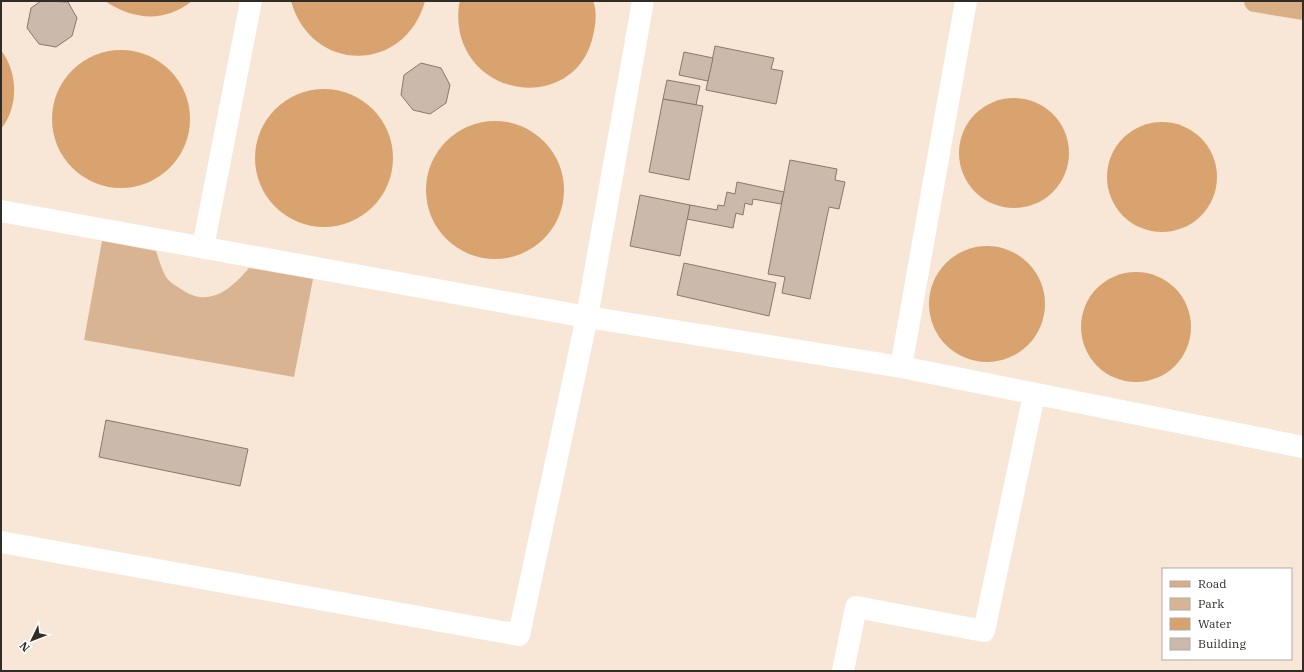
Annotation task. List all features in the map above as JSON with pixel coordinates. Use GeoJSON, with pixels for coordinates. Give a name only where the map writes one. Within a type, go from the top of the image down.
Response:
{"type":"FeatureCollection","features":[{"type":"Feature","properties":{"kind":"main road"},"geometry":{"type":"LineString","coordinates":[[1255,1],[1303,10]]}},
{"type":"Feature","properties":{"kind":"lane"},"geometry":{"type":"LineString","coordinates":[[203,247],[251,1]]}},
{"type":"Feature","properties":{"kind":"lane"},"geometry":{"type":"LineString","coordinates":[[1,542],[519,635],[587,317],[643,1]]}},
{"type":"Feature","properties":{"kind":"lane"},"geometry":{"type":"LineString","coordinates":[[901,367],[966,1]]}},
{"type":"Feature","properties":{"kind":"lane"},"geometry":{"type":"LineString","coordinates":[[1,211],[587,317],[901,367],[1303,448]]}},
{"type":"Feature","properties":{"kind":"lane"},"geometry":{"type":"LineString","coordinates":[[843,671],[856,607],[984,631],[1034,394]]}},
{"type":"Feature","properties":{"kind":"green space"},"geometry":{"type":"Polygon","coordinates":[[[102,241],[156,251],[163,271],[169,281],[191,295],[201,297],[210,297],[219,294],[235,283],[249,268],[313,279],[294,377],[84,340],[102,241]]]}},
{"type":"Feature","properties":{"kind":"water"},"geometry":{"type":"Polygon","coordinates":[[[105,1],[192,1],[171,13],[160,16],[148,16],[126,12],[105,1]]]}},
{"type":"Feature","properties":{"kind":"water"},"geometry":{"type":"Polygon","coordinates":[[[291,1],[425,1],[414,25],[398,42],[379,52],[358,56],[337,52],[318,42],[302,25],[291,1]]]}},
{"type":"Feature","properties":{"kind":"water"},"geometry":{"type":"Polygon","coordinates":[[[460,1],[593,1],[596,15],[592,40],[582,61],[567,77],[548,85],[527,88],[506,84],[487,74],[471,58],[460,33],[458,14],[460,1]]]}},
{"type":"Feature","properties":{"kind":"water"},"geometry":{"type":"Polygon","coordinates":[[[1,50],[11,69],[14,90],[11,110],[1,129],[1,50]]]}},
{"type":"Feature","properties":{"kind":"water"},"geometry":{"type":"Polygon","coordinates":[[[121,50],[141,53],[153,58],[170,70],[182,87],[187,99],[190,119],[187,139],[182,151],[170,168],[153,180],[141,185],[121,188],[101,185],[89,180],[72,168],[60,151],[55,139],[52,119],[55,99],[60,87],[72,70],[89,58],[101,53],[121,50]]]}},
{"type":"Feature","properties":{"kind":"water"},"geometry":{"type":"Polygon","coordinates":[[[324,89],[344,92],[356,97],[373,109],[385,126],[390,138],[393,158],[390,178],[385,190],[373,207],[356,219],[344,224],[324,227],[304,224],[292,219],[275,207],[263,190],[258,178],[255,158],[258,138],[263,126],[275,109],[292,97],[304,92],[324,89]]]}},
{"type":"Feature","properties":{"kind":"water"},"geometry":{"type":"Polygon","coordinates":[[[1014,98],[1035,102],[1045,107],[1053,114],[1060,122],[1065,132],[1069,153],[1065,174],[1060,184],[1053,192],[1045,199],[1035,204],[1014,208],[993,204],[983,199],[975,192],[968,184],[963,174],[959,153],[963,132],[968,122],[975,114],[983,107],[993,102],[1014,98]]]}},
{"type":"Feature","properties":{"kind":"water"},"geometry":{"type":"Polygon","coordinates":[[[495,121],[515,124],[527,129],[544,141],[556,158],[561,170],[564,190],[561,210],[556,222],[544,239],[527,251],[515,256],[495,259],[475,256],[463,251],[446,239],[434,222],[429,210],[426,190],[429,170],[434,158],[446,141],[463,129],[475,124],[495,121]]]}},
{"type":"Feature","properties":{"kind":"water"},"geometry":{"type":"Polygon","coordinates":[[[1162,122],[1183,126],[1193,131],[1201,138],[1208,146],[1213,156],[1217,177],[1213,198],[1208,208],[1201,216],[1193,223],[1183,228],[1162,232],[1141,228],[1131,223],[1123,216],[1116,208],[1111,198],[1107,177],[1111,156],[1116,146],[1123,138],[1131,131],[1141,126],[1162,122]]]}},
{"type":"Feature","properties":{"kind":"water"},"geometry":{"type":"Polygon","coordinates":[[[987,246],[1009,250],[1028,263],[1041,282],[1045,304],[1041,326],[1028,345],[1009,358],[987,362],[965,358],[946,345],[933,326],[929,304],[933,282],[946,263],[965,250],[987,246]]]}},
{"type":"Feature","properties":{"kind":"water"},"geometry":{"type":"Polygon","coordinates":[[[1136,272],[1157,276],[1167,281],[1175,288],[1182,296],[1187,306],[1191,327],[1187,348],[1182,358],[1175,366],[1167,373],[1157,378],[1136,382],[1115,378],[1105,373],[1097,366],[1090,358],[1085,348],[1081,327],[1085,306],[1090,296],[1097,288],[1105,281],[1115,276],[1136,272]]]}},
{"type":"Feature","properties":{"kind":"building"},"geometry":{"type":"Polygon","coordinates":[[[41,1],[68,2],[77,18],[72,36],[56,47],[39,44],[27,28],[31,8],[41,1]]]}},
{"type":"Feature","properties":{"kind":"building"},"geometry":{"type":"Polygon","coordinates":[[[715,46],[774,58],[771,69],[783,71],[776,104],[706,90],[715,46]]]}},
{"type":"Feature","properties":{"kind":"building"},"geometry":{"type":"Polygon","coordinates":[[[684,52],[713,58],[708,81],[679,75],[684,52]]]}},
{"type":"Feature","properties":{"kind":"building"},"geometry":{"type":"Polygon","coordinates":[[[421,63],[441,68],[450,85],[446,103],[430,114],[413,110],[401,95],[404,75],[421,63]]]}},
{"type":"Feature","properties":{"kind":"building"},"geometry":{"type":"Polygon","coordinates":[[[667,80],[700,86],[696,105],[663,99],[667,80]]]}},
{"type":"Feature","properties":{"kind":"building"},"geometry":{"type":"Polygon","coordinates":[[[663,99],[703,106],[689,180],[649,172],[663,99]]]}},
{"type":"Feature","properties":{"kind":"building"},"geometry":{"type":"Polygon","coordinates":[[[790,160],[837,169],[835,180],[845,182],[839,209],[829,207],[810,299],[782,293],[785,277],[768,274],[790,160]]]}},
{"type":"Feature","properties":{"kind":"building"},"geometry":{"type":"Polygon","coordinates":[[[737,182],[784,192],[781,204],[753,199],[752,205],[745,203],[743,215],[736,213],[733,228],[687,219],[690,205],[717,210],[718,205],[724,206],[727,192],[735,194],[737,182]]]}},
{"type":"Feature","properties":{"kind":"building"},"geometry":{"type":"Polygon","coordinates":[[[640,195],[690,205],[680,256],[630,246],[640,195]]]}},
{"type":"Feature","properties":{"kind":"building"},"geometry":{"type":"Polygon","coordinates":[[[684,263],[776,283],[769,316],[677,295],[684,263]]]}},
{"type":"Feature","properties":{"kind":"building"},"geometry":{"type":"Polygon","coordinates":[[[106,420],[248,449],[240,486],[99,457],[106,420]]]}}]}
